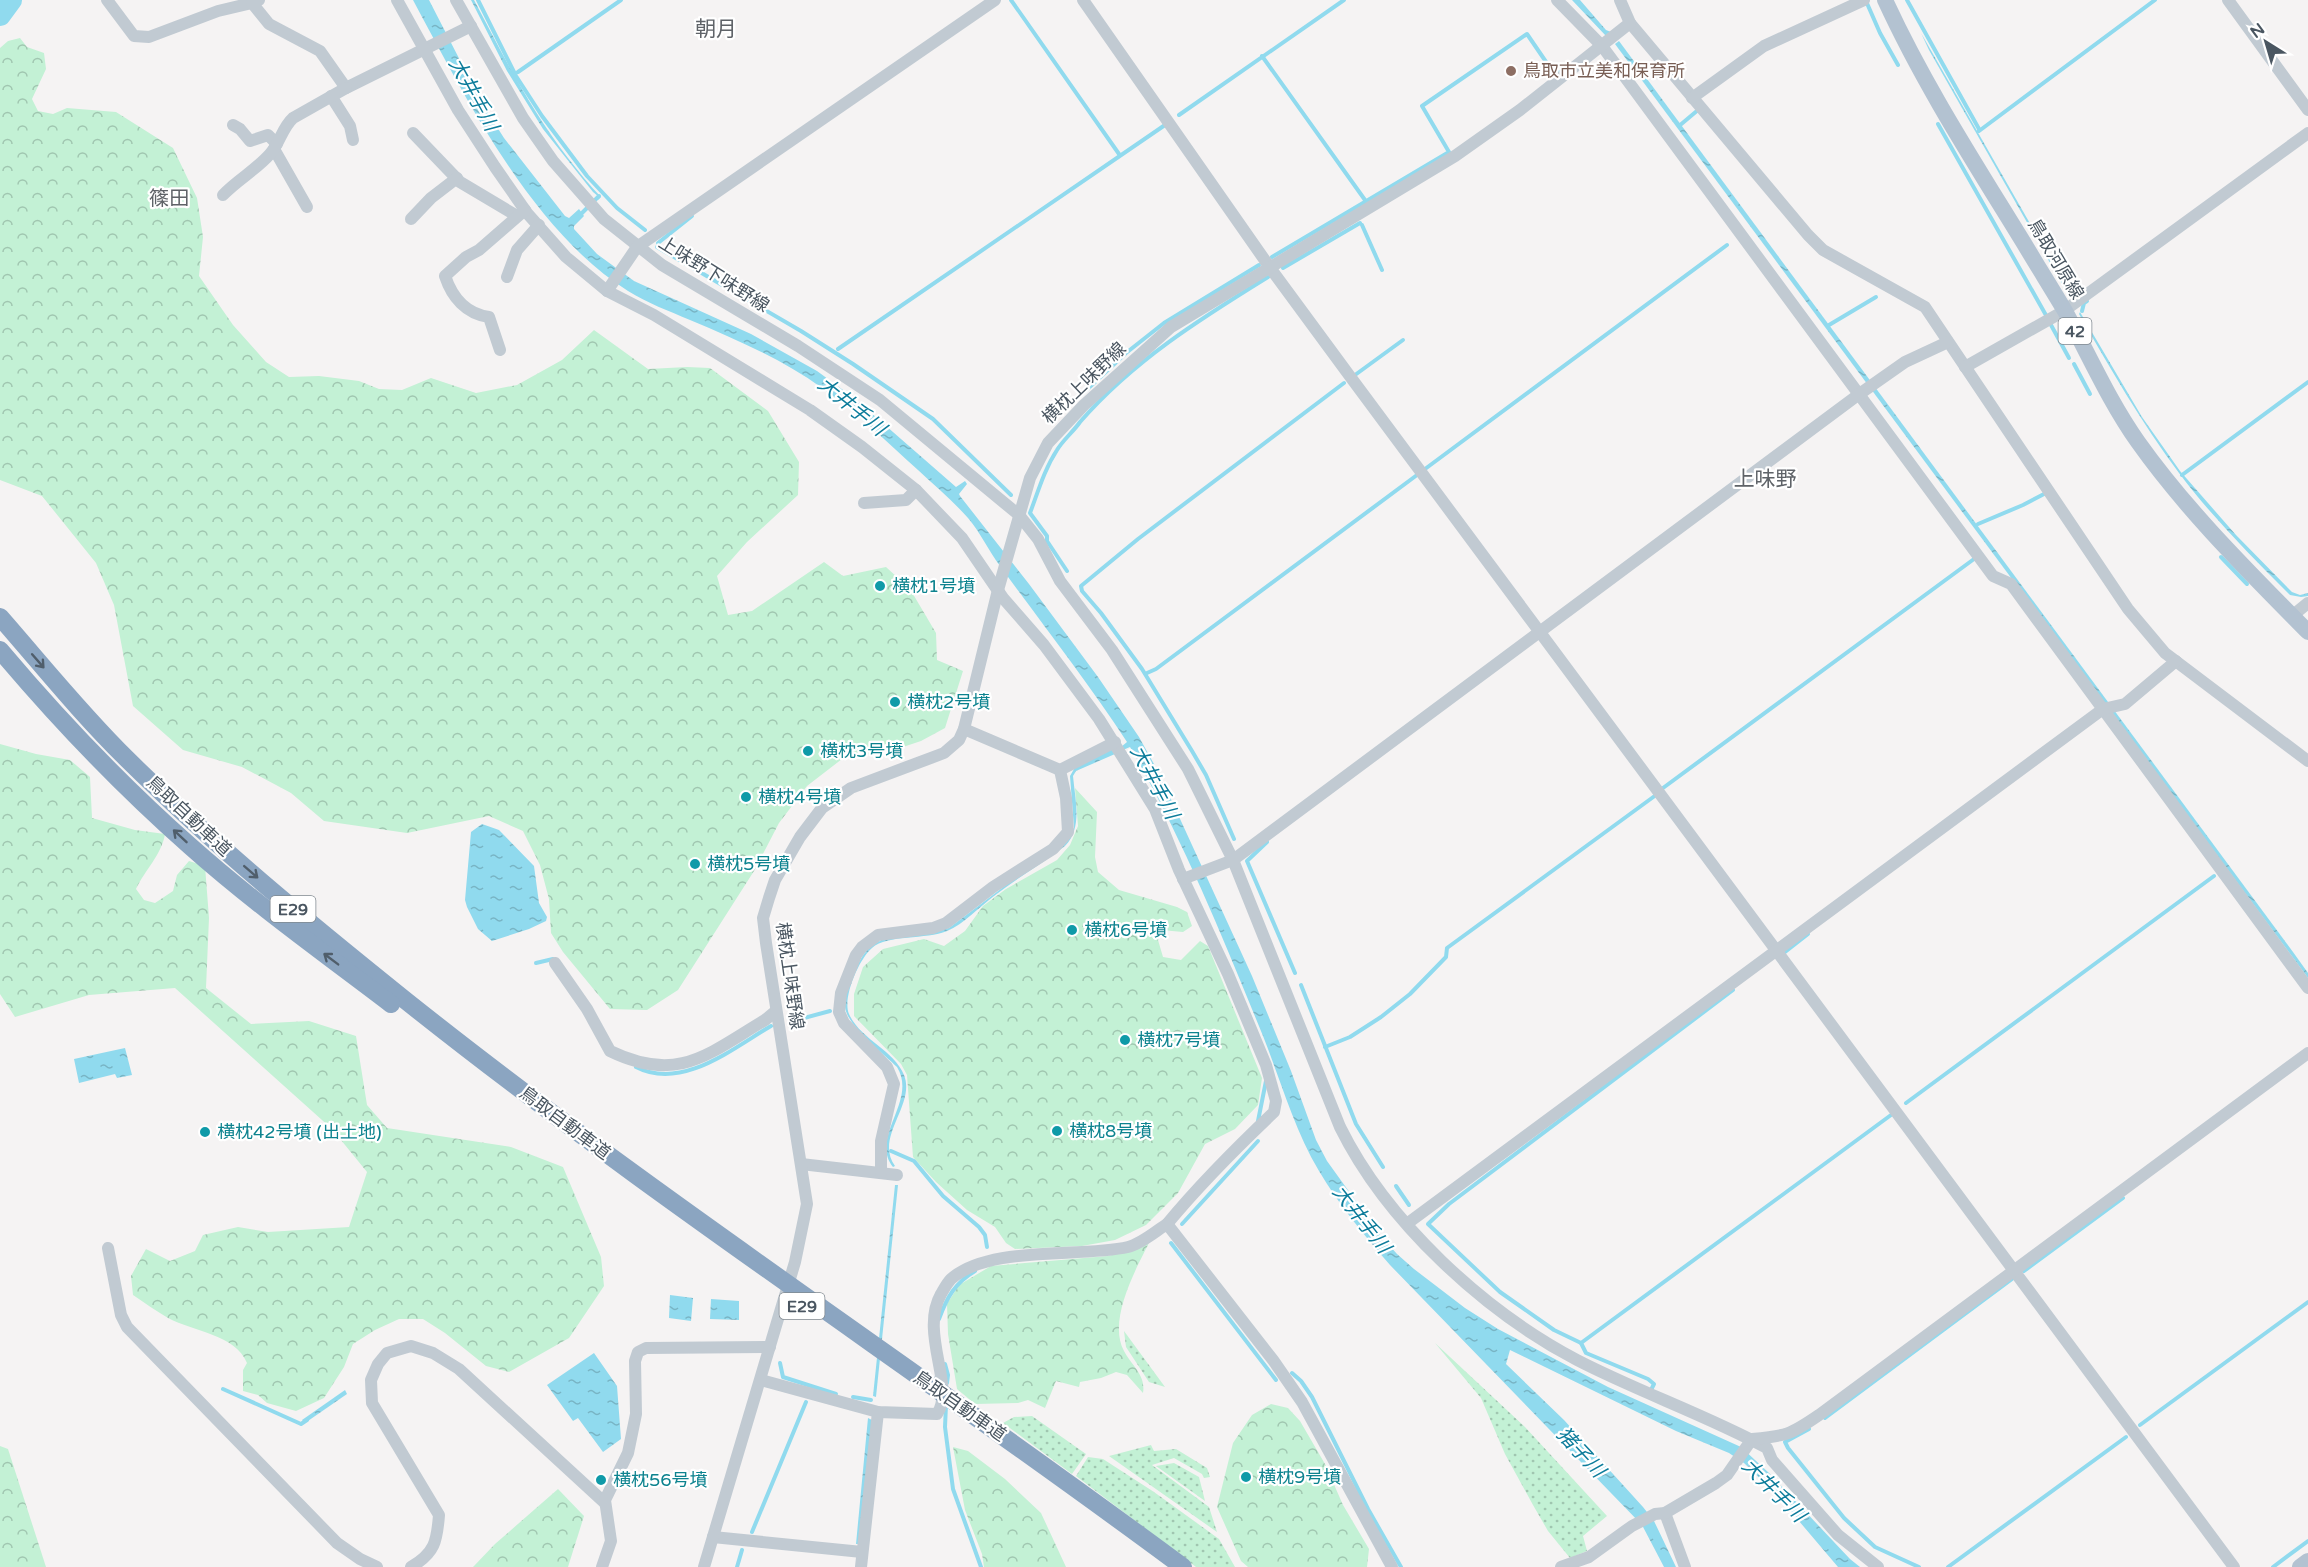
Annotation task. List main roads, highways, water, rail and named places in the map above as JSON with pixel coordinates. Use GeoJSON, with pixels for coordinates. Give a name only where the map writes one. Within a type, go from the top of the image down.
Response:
{"type":"FeatureCollection","features":[{"type":"Feature","properties":{"kind":"highway","name":"鳥取自動車道"},"geometry":{"type":"LineString","coordinates":[[0,617],[125,757],[201,830],[366,969],[616,1167]]}},
{"type":"Feature","properties":{"kind":"highway","name":"鳥取自動車道"},"geometry":{"type":"LineString","coordinates":[[0,650],[41,699],[108,769],[191,847],[286,925],[616,1167],[994,1436],[1183,1567]]}},
{"type":"Feature","properties":{"kind":"highway","name":"鳥取自動車道"},"geometry":{"type":"LineString","coordinates":[[994,1436],[1165,1567]]}},
{"type":"Feature","properties":{"kind":"main road","name":"鳥取河原線"},"geometry":{"type":"LineString","coordinates":[[1885,0],[1897,26],[1970,155],[2064,311],[2102,383],[2138,441],[2181,497],[2218,539],[2308,632]]}},
{"type":"Feature","properties":{"kind":"main road"},"geometry":{"type":"LineString","coordinates":[[2300,1567],[2308,1561]]}},
{"type":"Feature","properties":{"kind":"water"},"geometry":{"type":"Polygon","coordinates":[[[413,0],[429,0],[483,105],[504,138],[565,216],[569,218],[579,209],[584,216],[574,226],[574,229],[597,254],[634,281],[751,334],[817,371],[854,398],[956,487],[965,481],[967,484],[959,494],[960,496],[1029,584],[1139,737],[1159,773],[1252,976],[1316,1140],[1327,1161],[1381,1236],[1397,1254],[1465,1308],[1498,1329],[1608,1387],[1741,1447],[1860,1567],[1838,1567],[1776,1494],[1744,1463],[1729,1453],[1676,1431],[1510,1350],[1506,1364],[1564,1420],[1654,1521],[1676,1567],[1664,1567],[1642,1525],[1390,1265],[1352,1220],[1327,1184],[1310,1155],[1295,1122],[1233,962],[1168,817],[1130,747],[1123,750],[1121,747],[1127,742],[1112,719],[1000,566],[972,523],[950,500],[835,397],[791,368],[758,350],[658,307],[628,291],[593,265],[561,234],[531,198],[504,159],[455,78],[413,0]]]}},
{"type":"Feature","properties":{"kind":"water"},"geometry":{"type":"Polygon","coordinates":[[[471,0],[474,0],[541,120],[568,158],[601,197],[598,200],[599,197],[543,129],[507,71],[471,0]]]}},
{"type":"Feature","properties":{"kind":"water"},"geometry":{"type":"Polygon","coordinates":[[[1572,0],[1580,0],[1606,30],[1611,32],[1606,36],[1572,0]]]}},
{"type":"Feature","properties":{"kind":"water"},"geometry":{"type":"Polygon","coordinates":[[[1921,33],[2072,297],[2070,298],[1921,33]]]}},
{"type":"Feature","properties":{"kind":"water"},"geometry":{"type":"Polygon","coordinates":[[[1619,41],[2293,952],[2308,973],[2308,978],[1615,44],[1619,41]]]}},
{"type":"Feature","properties":{"kind":"water"},"geometry":{"type":"Polygon","coordinates":[[[2080,312],[2142,417],[2180,471],[2236,535],[2292,592],[2300,595],[2308,593],[2308,596],[2290,595],[2232,536],[2192,489],[2139,415],[2079,314],[2080,312]]]}},
{"type":"Feature","properties":{"kind":"water"},"geometry":{"type":"Polygon","coordinates":[[[1113,746],[1115,754],[1076,771],[1073,776],[1076,822],[1071,839],[1065,846],[1003,889],[953,928],[938,934],[897,939],[879,944],[867,953],[857,969],[848,998],[849,1014],[861,1031],[893,1058],[904,1075],[906,1086],[905,1098],[889,1144],[890,1155],[895,1166],[893,1167],[887,1155],[886,1144],[899,1106],[902,1080],[897,1067],[859,1031],[847,1014],[846,993],[860,961],[868,949],[882,940],[949,928],[1018,876],[1074,828],[1070,776],[1077,764],[1113,746]]]}},
{"type":"Feature","properties":{"kind":"water"},"geometry":{"type":"Polygon","coordinates":[[[482,824],[499,830],[534,866],[539,903],[547,917],[546,921],[529,929],[492,941],[478,929],[465,900],[471,832],[482,824]]]}},
{"type":"Feature","properties":{"kind":"water"},"geometry":{"type":"Polygon","coordinates":[[[125,1048],[132,1075],[117,1078],[115,1074],[79,1083],[74,1059],[125,1048]]]}},
{"type":"Feature","properties":{"kind":"water"},"geometry":{"type":"Polygon","coordinates":[[[895,1185],[898,1185],[876,1397],[873,1396],[895,1185]]]}},
{"type":"Feature","properties":{"kind":"water"},"geometry":{"type":"Polygon","coordinates":[[[670,1295],[693,1298],[691,1321],[669,1318],[670,1295]]]}},
{"type":"Feature","properties":{"kind":"water"},"geometry":{"type":"Polygon","coordinates":[[[711,1299],[739,1301],[739,1320],[710,1319],[711,1299]]]}},
{"type":"Feature","properties":{"kind":"water"},"geometry":{"type":"Polygon","coordinates":[[[594,1353],[617,1386],[621,1439],[603,1452],[578,1418],[573,1421],[547,1385],[594,1353]]]}},
{"type":"Feature","properties":{"kind":"water"},"geometry":{"type":"Polygon","coordinates":[[[345,1390],[347,1394],[305,1423],[302,1420],[345,1390]]]}},
{"type":"Feature","properties":{"kind":"water"},"geometry":{"type":"Polygon","coordinates":[[[868,1418],[872,1420],[859,1544],[856,1544],[868,1418]]]}},
{"type":"Feature","properties":{"kind":"waterway"},"geometry":{"type":"LineString","coordinates":[[0,15],[11,0]]}},
{"type":"Feature","properties":{"kind":"waterway"},"geometry":{"type":"LineString","coordinates":[[478,0],[516,76],[542,116],[587,176],[617,208],[645,230]]}},
{"type":"Feature","properties":{"kind":"waterway"},"geometry":{"type":"LineString","coordinates":[[518,72],[621,0]]}},
{"type":"Feature","properties":{"kind":"waterway"},"geometry":{"type":"LineString","coordinates":[[1011,0],[1119,154]]}},
{"type":"Feature","properties":{"kind":"waterway"},"geometry":{"type":"LineString","coordinates":[[1179,115],[1344,0]]}},
{"type":"Feature","properties":{"kind":"waterway"},"geometry":{"type":"LineString","coordinates":[[1907,0],[1979,129]]}},
{"type":"Feature","properties":{"kind":"waterway"},"geometry":{"type":"LineString","coordinates":[[1979,131],[2155,0]]}},
{"type":"Feature","properties":{"kind":"waterway"},"geometry":{"type":"LineString","coordinates":[[1866,1],[1898,65]]}},
{"type":"Feature","properties":{"kind":"waterway"},"geometry":{"type":"LineString","coordinates":[[1272,257],[1449,152],[1422,106],[1527,34],[1555,75],[1559,72]]}},
{"type":"Feature","properties":{"kind":"waterway"},"geometry":{"type":"LineString","coordinates":[[1262,56],[1365,200]]}},
{"type":"Feature","properties":{"kind":"waterway"},"geometry":{"type":"LineString","coordinates":[[1679,126],[1698,110]]}},
{"type":"Feature","properties":{"kind":"waterway"},"geometry":{"type":"LineString","coordinates":[[1938,124],[2047,317]]}},
{"type":"Feature","properties":{"kind":"waterway"},"geometry":{"type":"LineString","coordinates":[[838,349],[1165,125]]}},
{"type":"Feature","properties":{"kind":"waterway"},"geometry":{"type":"LineString","coordinates":[[580,215],[599,196]]}},
{"type":"Feature","properties":{"kind":"waterway"},"geometry":{"type":"LineString","coordinates":[[658,243],[692,216]]}},
{"type":"Feature","properties":{"kind":"waterway"},"geometry":{"type":"LineString","coordinates":[[1283,268],[1360,223]]}},
{"type":"Feature","properties":{"kind":"waterway"},"geometry":{"type":"LineString","coordinates":[[1362,225],[1382,270]]}},
{"type":"Feature","properties":{"kind":"waterway"},"geometry":{"type":"LineString","coordinates":[[1425,469],[1727,245]]}},
{"type":"Feature","properties":{"kind":"waterway"},"geometry":{"type":"LineString","coordinates":[[657,247],[801,331],[933,419],[1011,495]]}},
{"type":"Feature","properties":{"kind":"waterway"},"geometry":{"type":"LineString","coordinates":[[1080,396],[1126,353],[1164,323],[1259,265]]}},
{"type":"Feature","properties":{"kind":"waterway"},"geometry":{"type":"LineString","coordinates":[[1067,571],[1047,541],[1047,536],[1030,513],[1045,473],[1059,446],[1101,400],[1145,360],[1193,325],[1268,277]]}},
{"type":"Feature","properties":{"kind":"waterway"},"geometry":{"type":"LineString","coordinates":[[1829,325],[1876,297]]}},
{"type":"Feature","properties":{"kind":"waterway"},"geometry":{"type":"LineString","coordinates":[[2082,311],[2087,301]]}},
{"type":"Feature","properties":{"kind":"waterway"},"geometry":{"type":"LineString","coordinates":[[2051,325],[2069,358]]}},
{"type":"Feature","properties":{"kind":"waterway"},"geometry":{"type":"LineString","coordinates":[[1355,375],[1403,340]]}},
{"type":"Feature","properties":{"kind":"waterway"},"geometry":{"type":"LineString","coordinates":[[2074,364],[2090,394]]}},
{"type":"Feature","properties":{"kind":"waterway"},"geometry":{"type":"LineString","coordinates":[[2182,475],[2308,382]]}},
{"type":"Feature","properties":{"kind":"waterway"},"geometry":{"type":"LineString","coordinates":[[1234,839],[1206,775],[1192,751],[1142,669],[1082,591],[1081,586],[1138,539],[1344,383]]}},
{"type":"Feature","properties":{"kind":"waterway"},"geometry":{"type":"LineString","coordinates":[[1147,673],[1156,669],[1417,475]]}},
{"type":"Feature","properties":{"kind":"waterway"},"geometry":{"type":"LineString","coordinates":[[1978,524],[2044,494]]}},
{"type":"Feature","properties":{"kind":"waterway"},"geometry":{"type":"LineString","coordinates":[[2221,557],[2247,584]]}},
{"type":"Feature","properties":{"kind":"waterway"},"geometry":{"type":"LineString","coordinates":[[1663,788],[1974,559]]}},
{"type":"Feature","properties":{"kind":"waterway"},"geometry":{"type":"LineString","coordinates":[[1325,1047],[1350,1037],[1381,1017],[1410,994],[1446,957],[1447,948],[1656,795]]}},
{"type":"Feature","properties":{"kind":"waterway"},"geometry":{"type":"LineString","coordinates":[[1267,842],[1247,861],[1295,973]]}},
{"type":"Feature","properties":{"kind":"waterway"},"geometry":{"type":"LineString","coordinates":[[1906,1103],[2214,876]]}},
{"type":"Feature","properties":{"kind":"waterway"},"geometry":{"type":"LineString","coordinates":[[1785,952],[1808,934]]}},
{"type":"Feature","properties":{"kind":"waterway"},"geometry":{"type":"LineString","coordinates":[[536,963],[553,959]]}},
{"type":"Feature","properties":{"kind":"waterway"},"geometry":{"type":"LineString","coordinates":[[1301,985],[1356,1124],[1383,1167]]}},
{"type":"Feature","properties":{"kind":"waterway"},"geometry":{"type":"LineString","coordinates":[[1652,1388],[1654,1384],[1648,1379],[1586,1353],[1581,1343],[1554,1330],[1500,1292],[1428,1224],[1449,1204],[1733,990]]}},
{"type":"Feature","properties":{"kind":"waterway"},"geometry":{"type":"LineString","coordinates":[[793,1021],[830,1011]]}},
{"type":"Feature","properties":{"kind":"waterway"},"geometry":{"type":"LineString","coordinates":[[636,1067],[653,1073],[671,1074],[689,1070],[724,1055],[771,1026]]}},
{"type":"Feature","properties":{"kind":"waterway"},"geometry":{"type":"LineString","coordinates":[[1258,1121],[1266,1081]]}},
{"type":"Feature","properties":{"kind":"waterway"},"geometry":{"type":"LineString","coordinates":[[1581,1343],[1891,1115]]}},
{"type":"Feature","properties":{"kind":"waterway"},"geometry":{"type":"LineString","coordinates":[[1182,1224],[1258,1141]]}},
{"type":"Feature","properties":{"kind":"waterway"},"geometry":{"type":"LineString","coordinates":[[891,1151],[914,1161],[943,1196],[979,1227],[985,1235],[987,1247]]}},
{"type":"Feature","properties":{"kind":"waterway"},"geometry":{"type":"LineString","coordinates":[[1396,1186],[1409,1205]]}},
{"type":"Feature","properties":{"kind":"waterway"},"geometry":{"type":"LineString","coordinates":[[2024,1271],[2123,1198]]}},
{"type":"Feature","properties":{"kind":"waterway"},"geometry":{"type":"LineString","coordinates":[[1171,1243],[1276,1380]]}},
{"type":"Feature","properties":{"kind":"waterway"},"geometry":{"type":"LineString","coordinates":[[939,1319],[952,1291],[975,1271]]}},
{"type":"Feature","properties":{"kind":"waterway"},"geometry":{"type":"LineString","coordinates":[[1825,1418],[2012,1279]]}},
{"type":"Feature","properties":{"kind":"waterway"},"geometry":{"type":"LineString","coordinates":[[2140,1425],[2308,1302]]}},
{"type":"Feature","properties":{"kind":"waterway"},"geometry":{"type":"LineString","coordinates":[[780,1363],[783,1377],[836,1394]]}},
{"type":"Feature","properties":{"kind":"waterway"},"geometry":{"type":"LineString","coordinates":[[945,1364],[948,1375],[947,1383]]}},
{"type":"Feature","properties":{"kind":"waterway"},"geometry":{"type":"LineString","coordinates":[[1292,1373],[1312,1397],[1368,1509],[1401,1567]]}},
{"type":"Feature","properties":{"kind":"waterway"},"geometry":{"type":"LineString","coordinates":[[223,1389],[301,1424],[307,1420]]}},
{"type":"Feature","properties":{"kind":"waterway"},"geometry":{"type":"LineString","coordinates":[[853,1397],[871,1400]]}},
{"type":"Feature","properties":{"kind":"waterway"},"geometry":{"type":"LineString","coordinates":[[752,1532],[806,1402]]}},
{"type":"Feature","properties":{"kind":"waterway"},"geometry":{"type":"LineString","coordinates":[[946,1405],[945,1427],[953,1489],[981,1567]]}},
{"type":"Feature","properties":{"kind":"waterway"},"geometry":{"type":"LineString","coordinates":[[1809,1429],[1785,1442],[1788,1448],[1844,1518],[1875,1547],[1919,1567]]}},
{"type":"Feature","properties":{"kind":"waterway"},"geometry":{"type":"LineString","coordinates":[[1948,1567],[2126,1437]]}},
{"type":"Feature","properties":{"kind":"waterway"},"geometry":{"type":"LineString","coordinates":[[2273,1567],[2308,1541]]}},
{"type":"Feature","properties":{"kind":"waterway"},"geometry":{"type":"LineString","coordinates":[[737,1567],[742,1550]]}},
{"type":"Feature","properties":{"kind":"place","name":"鳥取市立美和保育所"},"geometry":{"type":"Point","coordinates":[1511,71]}},
{"type":"Feature","properties":{"kind":"place","name":"横枕1号墳"},"geometry":{"type":"Point","coordinates":[880,586]}},
{"type":"Feature","properties":{"kind":"place","name":"横枕2号墳"},"geometry":{"type":"Point","coordinates":[895,702]}},
{"type":"Feature","properties":{"kind":"place","name":"横枕3号墳"},"geometry":{"type":"Point","coordinates":[808,751]}},
{"type":"Feature","properties":{"kind":"place","name":"横枕4号墳"},"geometry":{"type":"Point","coordinates":[746,797]}},
{"type":"Feature","properties":{"kind":"place","name":"横枕5号墳"},"geometry":{"type":"Point","coordinates":[695,864]}},
{"type":"Feature","properties":{"kind":"place","name":"横枕6号墳"},"geometry":{"type":"Point","coordinates":[1072,930]}},
{"type":"Feature","properties":{"kind":"place","name":"横枕7号墳"},"geometry":{"type":"Point","coordinates":[1125,1040]}},
{"type":"Feature","properties":{"kind":"place","name":"横枕8号墳"},"geometry":{"type":"Point","coordinates":[1057,1131]}},
{"type":"Feature","properties":{"kind":"place","name":"横枕42号墳 (出土地)"},"geometry":{"type":"Point","coordinates":[205,1132]}},
{"type":"Feature","properties":{"kind":"place","name":"横枕9号墳"},"geometry":{"type":"Point","coordinates":[1246,1477]}},
{"type":"Feature","properties":{"kind":"place","name":"横枕56号墳"},"geometry":{"type":"Point","coordinates":[601,1480]}},
{"type":"Feature","properties":{"kind":"district","name":"朝月"},"geometry":{"type":"Point","coordinates":[716,29]}},
{"type":"Feature","properties":{"kind":"district","name":"篠田"},"geometry":{"type":"Point","coordinates":[169,198]}},
{"type":"Feature","properties":{"kind":"district","name":"上味野"},"geometry":{"type":"Point","coordinates":[1765,479]}},
{"type":"Feature","properties":{"kind":"water label","name":"大井手川"},"geometry":{"type":"Point","coordinates":[474,94]}},
{"type":"Feature","properties":{"kind":"water label","name":"大井手川"},"geometry":{"type":"Point","coordinates":[852,406]}},
{"type":"Feature","properties":{"kind":"water label","name":"大井手川"},"geometry":{"type":"Point","coordinates":[1155,782]}},
{"type":"Feature","properties":{"kind":"water label","name":"大井手川"},"geometry":{"type":"Point","coordinates":[1362,1219]}},
{"type":"Feature","properties":{"kind":"water label","name":"猪子川"},"geometry":{"type":"Point","coordinates":[1581,1452]}},
{"type":"Feature","properties":{"kind":"water label","name":"大井手川"},"geometry":{"type":"Point","coordinates":[1774,1490]}}]}
